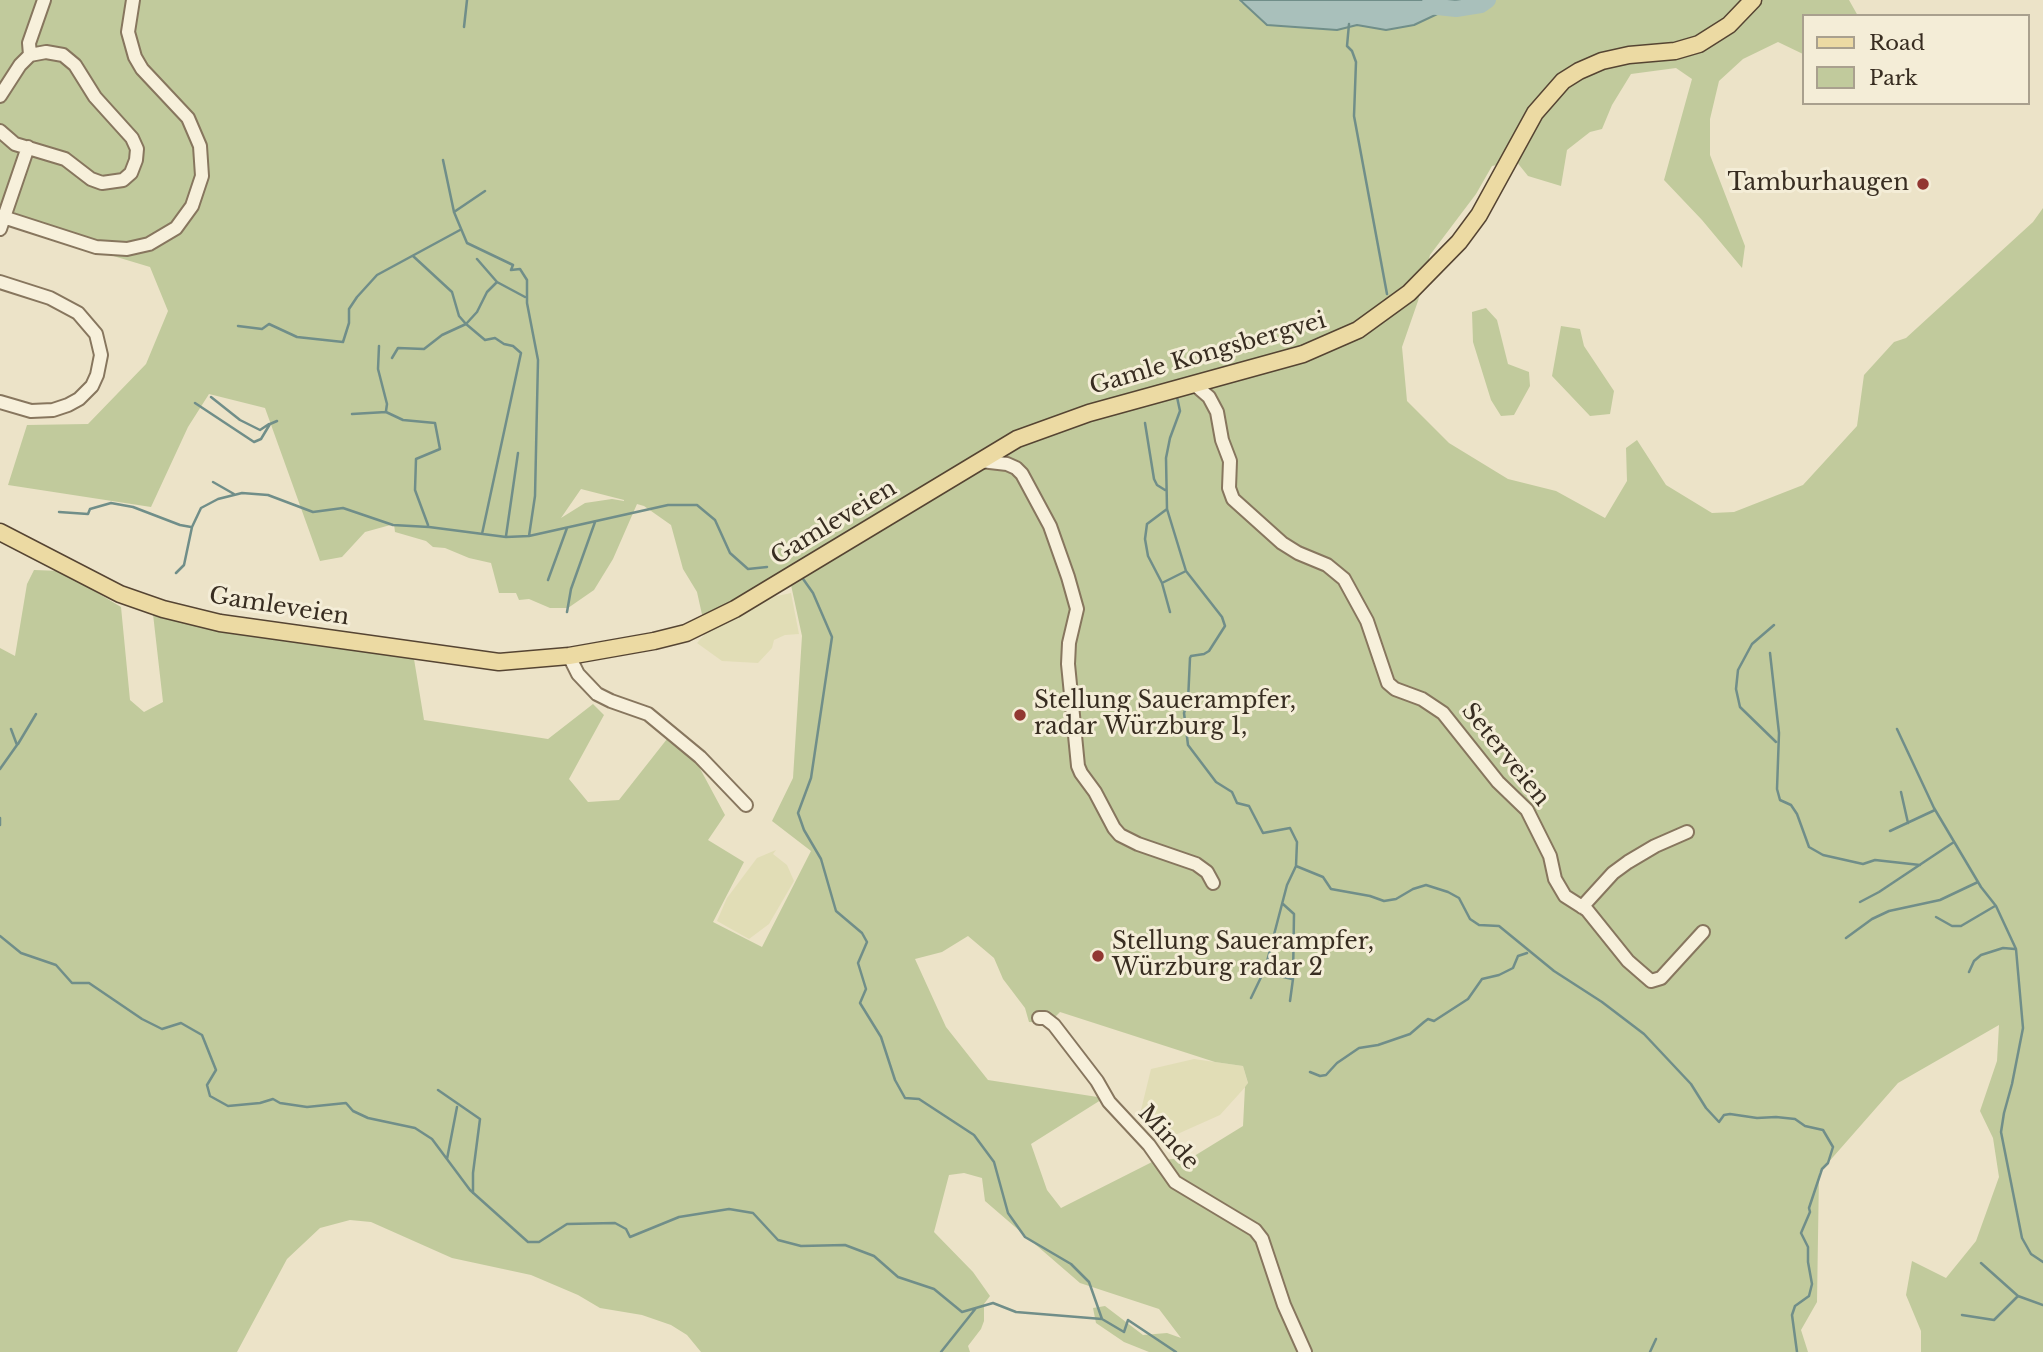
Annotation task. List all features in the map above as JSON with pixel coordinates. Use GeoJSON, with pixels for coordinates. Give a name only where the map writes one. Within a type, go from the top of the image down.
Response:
{"type":"FeatureCollection","features":[{"type":"Feature","properties":{"kind":"main road","name":"Gamle Kongsbergvei"},"geometry":{"type":"LineString","coordinates":[[962,473],[1017,439],[1042,428],[1324,347],[1353,334],[1381,316],[1420,284],[1468,230],[1528,123],[1563,81],[1602,61],[1629,55],[1675,51],[1699,44],[1729,25],[1753,0]]}},
{"type":"Feature","properties":{"kind":"main road","name":"Gamleveien"},"geometry":{"type":"LineString","coordinates":[[0,532],[120,594],[208,621],[489,661],[517,662],[569,656],[668,638],[720,618],[962,473]]}},
{"type":"Feature","properties":{"kind":"street"},"geometry":{"type":"LineString","coordinates":[[30,55],[29,43],[44,0]]}},
{"type":"Feature","properties":{"kind":"street"},"geometry":{"type":"LineString","coordinates":[[28,147],[1,220],[96,247],[127,249],[149,244],[176,228],[192,206],[202,176],[200,146],[188,118],[142,69],[135,57],[128,32],[134,0]]}},
{"type":"Feature","properties":{"kind":"street"},"geometry":{"type":"LineString","coordinates":[[0,96],[20,65],[30,55],[52,52],[63,55],[72,62],[95,97],[132,138],[137,155],[134,168],[128,175],[118,182],[106,184],[91,179],[65,159],[10,141],[0,131]]}},
{"type":"Feature","properties":{"kind":"street"},"geometry":{"type":"LineString","coordinates":[[0,282],[50,298],[78,313],[96,334],[101,355],[92,386],[79,399],[68,405],[37,411],[15,408],[0,402]]}},
{"type":"Feature","properties":{"kind":"street","name":"Seterveien"},"geometry":{"type":"LineString","coordinates":[[1194,384],[1209,397],[1215,408],[1230,461],[1229,488],[1233,499],[1282,543],[1327,565],[1344,579],[1367,621],[1388,683],[1395,689],[1427,702],[1450,719],[1498,782],[1527,810],[1550,856],[1559,888],[1565,896],[1596,919],[1628,961],[1651,981],[1661,978],[1703,932]]}},
{"type":"Feature","properties":{"kind":"street"},"geometry":{"type":"LineString","coordinates":[[981,461],[1013,466],[1022,474],[1050,526],[1069,577],[1076,609],[1068,664],[1078,766],[1081,773],[1120,835],[1196,864],[1207,872],[1213,883]]}},
{"type":"Feature","properties":{"kind":"street"},"geometry":{"type":"LineString","coordinates":[[569,656],[578,674],[597,694],[648,714],[700,757],[746,805]]}},
{"type":"Feature","properties":{"kind":"street"},"geometry":{"type":"LineString","coordinates":[[1582,906],[1613,873],[1628,862],[1687,832]]}},
{"type":"Feature","properties":{"kind":"street","name":"Minde"},"geometry":{"type":"LineString","coordinates":[[1039,1018],[1045,1018],[1054,1025],[1097,1081],[1109,1102],[1149,1145],[1175,1182],[1255,1230],[1262,1239],[1284,1305],[1305,1352]]}},
{"type":"Feature","properties":{"kind":"shaded area"},"geometry":{"type":"Polygon","coordinates":[[[791,593],[799,634],[785,635],[774,640],[772,648],[758,663],[722,661],[697,643],[711,627],[763,599],[791,593]]]}},
{"type":"Feature","properties":{"kind":"shaded area"},"geometry":{"type":"Polygon","coordinates":[[[776,850],[773,854],[787,865],[794,881],[769,924],[749,939],[717,921],[727,898],[757,858],[776,850]]]}},
{"type":"Feature","properties":{"kind":"shaded area"},"geometry":{"type":"Polygon","coordinates":[[[1194,1059],[1243,1066],[1248,1084],[1220,1115],[1173,1136],[1158,1137],[1141,1110],[1151,1069],[1194,1059]]]}},
{"type":"Feature","properties":{"kind":"green space"},"geometry":{"type":"Polygon","coordinates":[[[0,0],[1240,0],[1241,3],[1337,30],[1357,25],[1386,30],[1414,25],[1467,0],[1849,0],[1857,14],[1801,14],[1801,53],[1778,42],[1743,59],[1719,81],[1710,119],[1710,155],[1745,246],[1742,268],[1664,180],[1692,79],[1676,68],[1631,74],[1612,105],[1602,129],[1590,132],[1567,150],[1561,186],[1528,176],[1516,161],[1492,166],[1476,194],[1430,255],[1402,347],[1407,401],[1449,443],[1508,479],[1556,491],[1605,518],[1627,481],[1626,448],[1637,440],[1666,485],[1712,513],[1734,512],[1803,485],[1857,426],[1864,375],[1894,342],[1906,338],[2033,222],[2043,208],[2043,1352],[1921,1352],[1921,1331],[1906,1295],[1912,1261],[1946,1278],[1976,1241],[1999,1177],[1993,1138],[1980,1111],[1997,1061],[1999,1025],[1898,1083],[1819,1173],[1817,1302],[1801,1330],[1808,1352],[1149,1352],[1124,1342],[1096,1323],[1093,1308],[1105,1306],[1143,1335],[1167,1333],[1181,1338],[1159,1309],[1080,1283],[985,1201],[982,1178],[964,1173],[949,1175],[934,1232],[973,1272],[990,1296],[984,1304],[981,1329],[968,1346],[970,1352],[701,1352],[687,1335],[671,1325],[642,1315],[600,1308],[578,1295],[531,1275],[452,1258],[371,1222],[350,1220],[320,1228],[287,1259],[237,1352],[0,1352],[0,648],[15,656],[27,584],[34,570],[61,571],[121,607],[130,700],[144,712],[163,702],[153,614],[213,628],[414,659],[424,720],[548,739],[593,704],[604,715],[569,779],[588,802],[619,800],[667,739],[697,763],[725,815],[708,840],[744,862],[713,922],[762,947],[811,851],[772,821],[793,778],[802,636],[788,571],[703,619],[697,592],[683,569],[671,525],[637,504],[613,559],[594,590],[568,608],[550,608],[529,599],[519,600],[516,593],[499,593],[491,563],[445,548],[433,547],[426,541],[395,532],[394,524],[365,532],[342,557],[320,561],[265,408],[209,394],[188,427],[151,507],[8,485],[27,425],[88,424],[146,364],[168,311],[150,267],[0,222],[0,0]],[[581,489],[561,518],[585,503],[624,500],[581,489]],[[968,936],[942,952],[915,959],[946,1027],[988,1080],[1104,1098],[1031,1144],[1047,1190],[1061,1208],[1156,1160],[1191,1158],[1243,1126],[1245,1087],[1248,1083],[1243,1066],[1215,1062],[1060,1012],[1049,1023],[1029,1022],[1025,1008],[1003,979],[994,958],[968,936]]]}},
{"type":"Feature","properties":{"kind":"green space"},"geometry":{"type":"Polygon","coordinates":[[[1486,308],[1497,320],[1508,364],[1529,372],[1530,386],[1514,415],[1501,416],[1491,400],[1473,342],[1472,312],[1486,308]]]}},
{"type":"Feature","properties":{"kind":"green space"},"geometry":{"type":"Polygon","coordinates":[[[1561,326],[1580,329],[1584,346],[1614,391],[1610,414],[1590,416],[1552,376],[1561,326]]]}},
{"type":"Feature","properties":{"kind":"water"},"geometry":{"type":"Polygon","coordinates":[[[1240,0],[1467,0],[1414,25],[1386,30],[1357,25],[1337,30],[1267,25],[1240,0]]]}},
{"type":"Feature","properties":{"kind":"waterway"},"geometry":{"type":"LineString","coordinates":[[464,27],[467,0]]}},
{"type":"Feature","properties":{"kind":"waterway"},"geometry":{"type":"LineString","coordinates":[[1428,6],[1456,9],[1481,5],[1488,0]]}},
{"type":"Feature","properties":{"kind":"waterway"},"geometry":{"type":"LineString","coordinates":[[1349,24],[1347,46],[1356,62],[1354,116],[1387,294]]}},
{"type":"Feature","properties":{"kind":"waterway"},"geometry":{"type":"LineString","coordinates":[[443,160],[454,212],[467,243],[513,265],[511,270],[520,269],[527,280],[527,303],[538,360],[535,496],[529,536]]}},
{"type":"Feature","properties":{"kind":"waterway"},"geometry":{"type":"LineString","coordinates":[[454,212],[485,191]]}},
{"type":"Feature","properties":{"kind":"waterway"},"geometry":{"type":"LineString","coordinates":[[238,326],[262,329],[269,324],[297,337],[343,342],[349,323],[349,309],[377,275],[460,230]]}},
{"type":"Feature","properties":{"kind":"waterway"},"geometry":{"type":"LineString","coordinates":[[413,256],[452,292],[459,316],[466,324],[485,340],[495,338],[521,353],[482,534]]}},
{"type":"Feature","properties":{"kind":"waterway"},"geometry":{"type":"LineString","coordinates":[[477,259],[497,282]]}},
{"type":"Feature","properties":{"kind":"waterway"},"geometry":{"type":"LineString","coordinates":[[392,358],[398,348],[424,349],[442,335],[466,324],[477,312],[487,292],[497,282],[525,297]]}},
{"type":"Feature","properties":{"kind":"waterway"},"geometry":{"type":"LineString","coordinates":[[379,346],[378,369],[387,404],[386,411]]}},
{"type":"Feature","properties":{"kind":"waterway"},"geometry":{"type":"LineString","coordinates":[[211,397],[240,420],[260,430],[269,424]]}},
{"type":"Feature","properties":{"kind":"waterway"},"geometry":{"type":"LineString","coordinates":[[1177,397],[1180,411],[1166,458],[1167,509],[1186,571],[1222,617],[1225,626],[1209,651],[1190,658],[1188,701],[1184,713],[1188,745],[1216,782],[1232,792],[1237,803],[1249,806],[1263,833],[1290,828],[1297,842],[1296,866],[1287,885],[1265,969],[1251,998]]}},
{"type":"Feature","properties":{"kind":"waterway"},"geometry":{"type":"LineString","coordinates":[[195,403],[254,442],[261,439],[270,424],[277,421]]}},
{"type":"Feature","properties":{"kind":"waterway"},"geometry":{"type":"LineString","coordinates":[[352,414],[386,412],[403,420],[435,423],[440,449],[416,459],[415,490],[428,525]]}},
{"type":"Feature","properties":{"kind":"waterway"},"geometry":{"type":"LineString","coordinates":[[1145,423],[1154,479],[1157,485],[1165,490]]}},
{"type":"Feature","properties":{"kind":"waterway"},"geometry":{"type":"LineString","coordinates":[[506,536],[518,453]]}},
{"type":"Feature","properties":{"kind":"waterway"},"geometry":{"type":"LineString","coordinates":[[213,482],[234,494]]}},
{"type":"Feature","properties":{"kind":"waterway"},"geometry":{"type":"LineString","coordinates":[[176,573],[184,565],[192,527],[201,508],[218,499],[242,493],[268,495],[313,512],[343,508],[393,525],[506,537],[529,536],[668,505],[697,505],[715,520],[730,553],[748,569],[767,567]]}},
{"type":"Feature","properties":{"kind":"waterway"},"geometry":{"type":"LineString","coordinates":[[59,512],[88,514],[90,509],[111,503],[133,507],[191,527]]}},
{"type":"Feature","properties":{"kind":"waterway"},"geometry":{"type":"LineString","coordinates":[[1167,509],[1147,524],[1145,539],[1148,556],[1162,583],[1170,612]]}},
{"type":"Feature","properties":{"kind":"waterway"},"geometry":{"type":"LineString","coordinates":[[567,612],[571,589],[595,522]]}},
{"type":"Feature","properties":{"kind":"waterway"},"geometry":{"type":"LineString","coordinates":[[548,580],[567,528]]}},
{"type":"Feature","properties":{"kind":"waterway"},"geometry":{"type":"LineString","coordinates":[[1162,583],[1186,571]]}},
{"type":"Feature","properties":{"kind":"waterway"},"geometry":{"type":"LineString","coordinates":[[801,576],[813,593],[832,637],[811,778],[798,813],[804,830],[821,859],[836,911],[862,933],[867,942],[858,963],[866,989],[860,1003],[881,1037],[895,1080],[905,1098],[919,1099],[974,1135],[994,1162],[1008,1213],[1025,1237],[1071,1264],[1089,1282],[1102,1319],[1124,1332],[1128,1320],[1176,1352]]}},
{"type":"Feature","properties":{"kind":"waterway"},"geometry":{"type":"LineString","coordinates":[[1774,625],[1752,644],[1738,670],[1736,689],[1740,707],[1776,742]]}},
{"type":"Feature","properties":{"kind":"waterway"},"geometry":{"type":"LineString","coordinates":[[1770,653],[1779,733],[1777,789],[1780,800],[1791,805],[1797,814],[1809,847],[1823,855],[1863,864],[1875,860],[1920,865]]}},
{"type":"Feature","properties":{"kind":"waterway"},"geometry":{"type":"LineString","coordinates":[[18,744],[36,714]]}},
{"type":"Feature","properties":{"kind":"waterway"},"geometry":{"type":"LineString","coordinates":[[0,769],[17,745],[11,729]]}},
{"type":"Feature","properties":{"kind":"waterway"},"geometry":{"type":"LineString","coordinates":[[1897,729],[1934,808],[1981,887],[1996,906],[2016,949],[2023,1028],[2001,1132],[2022,1238],[2031,1254],[2043,1262]]}},
{"type":"Feature","properties":{"kind":"waterway"},"geometry":{"type":"LineString","coordinates":[[1901,792],[1908,823]]}},
{"type":"Feature","properties":{"kind":"waterway"},"geometry":{"type":"LineString","coordinates":[[1890,831],[1935,810]]}},
{"type":"Feature","properties":{"kind":"waterway"},"geometry":{"type":"LineString","coordinates":[[0,818],[0,825]]}},
{"type":"Feature","properties":{"kind":"waterway"},"geometry":{"type":"LineString","coordinates":[[1860,902],[1954,842]]}},
{"type":"Feature","properties":{"kind":"waterway"},"geometry":{"type":"LineString","coordinates":[[1296,866],[1323,877],[1331,889],[1384,901],[1396,899],[1426,885],[1448,892],[1459,898],[1470,919],[1479,925],[1499,926],[1554,971],[1602,1002],[1644,1034],[1691,1084],[1706,1108],[1719,1122],[1724,1115],[1730,1114],[1757,1118],[1776,1117],[1795,1119],[1805,1126],[1823,1130],[1833,1147],[1828,1163],[1822,1169],[1801,1233],[1808,1247],[1812,1284],[1809,1296],[1795,1306],[1792,1315],[1797,1352]]}},
{"type":"Feature","properties":{"kind":"waterway"},"geometry":{"type":"LineString","coordinates":[[1846,938],[1872,919],[1889,911],[1940,900],[1978,882]]}},
{"type":"Feature","properties":{"kind":"waterway"},"geometry":{"type":"LineString","coordinates":[[1283,904],[1294,914],[1290,1001]]}},
{"type":"Feature","properties":{"kind":"waterway"},"geometry":{"type":"LineString","coordinates":[[1936,917],[1952,926],[1961,926],[1995,906]]}},
{"type":"Feature","properties":{"kind":"waterway"},"geometry":{"type":"LineString","coordinates":[[0,936],[21,953],[56,965],[72,983],[89,983],[142,1019],[162,1029],[181,1023],[202,1035],[216,1070],[207,1085],[210,1096],[228,1106],[273,1099],[280,1103],[307,1107],[346,1103],[353,1111],[368,1118],[415,1128],[432,1139],[470,1190],[528,1242],[539,1242],[567,1224],[615,1223],[626,1229],[630,1237],[679,1217],[729,1209],[753,1213],[778,1240],[801,1246],[845,1245],[874,1256],[898,1277],[934,1289],[962,1312],[993,1303],[1016,1312],[1102,1319]]}},
{"type":"Feature","properties":{"kind":"waterway"},"geometry":{"type":"LineString","coordinates":[[1969,972],[1974,961],[1981,955],[2003,948],[2015,949]]}},
{"type":"Feature","properties":{"kind":"waterway"},"geometry":{"type":"LineString","coordinates":[[1310,1072],[1326,1075],[1337,1063],[1359,1048],[1378,1045],[1410,1034],[1428,1019],[1434,1021],[1468,999],[1482,979],[1513,968],[1518,956],[1527,953]]}},
{"type":"Feature","properties":{"kind":"waterway"},"geometry":{"type":"LineString","coordinates":[[1275,975],[1292,979]]}},
{"type":"Feature","properties":{"kind":"waterway"},"geometry":{"type":"LineString","coordinates":[[438,1090],[480,1119],[473,1193]]}},
{"type":"Feature","properties":{"kind":"waterway"},"geometry":{"type":"LineString","coordinates":[[447,1159],[457,1107]]}},
{"type":"Feature","properties":{"kind":"waterway"},"geometry":{"type":"LineString","coordinates":[[1981,1263],[2018,1296],[2043,1305]]}},
{"type":"Feature","properties":{"kind":"waterway"},"geometry":{"type":"LineString","coordinates":[[1962,1315],[1994,1320],[2018,1296]]}},
{"type":"Feature","properties":{"kind":"waterway"},"geometry":{"type":"LineString","coordinates":[[941,1352],[976,1308]]}},
{"type":"Feature","properties":{"kind":"waterway"},"geometry":{"type":"LineString","coordinates":[[1650,1352],[1656,1339]]}},
{"type":"Feature","properties":{"kind":"place","name":"Tamburhaugen"},"geometry":{"type":"Point","coordinates":[1923,184]}},
{"type":"Feature","properties":{"kind":"place","name":"Stellung Sauerampfer, radar Würzburg 1,"},"geometry":{"type":"Point","coordinates":[1020,715]}},
{"type":"Feature","properties":{"kind":"place","name":"Stellung Sauerampfer, Würzburg radar 2"},"geometry":{"type":"Point","coordinates":[1098,956]}}]}
